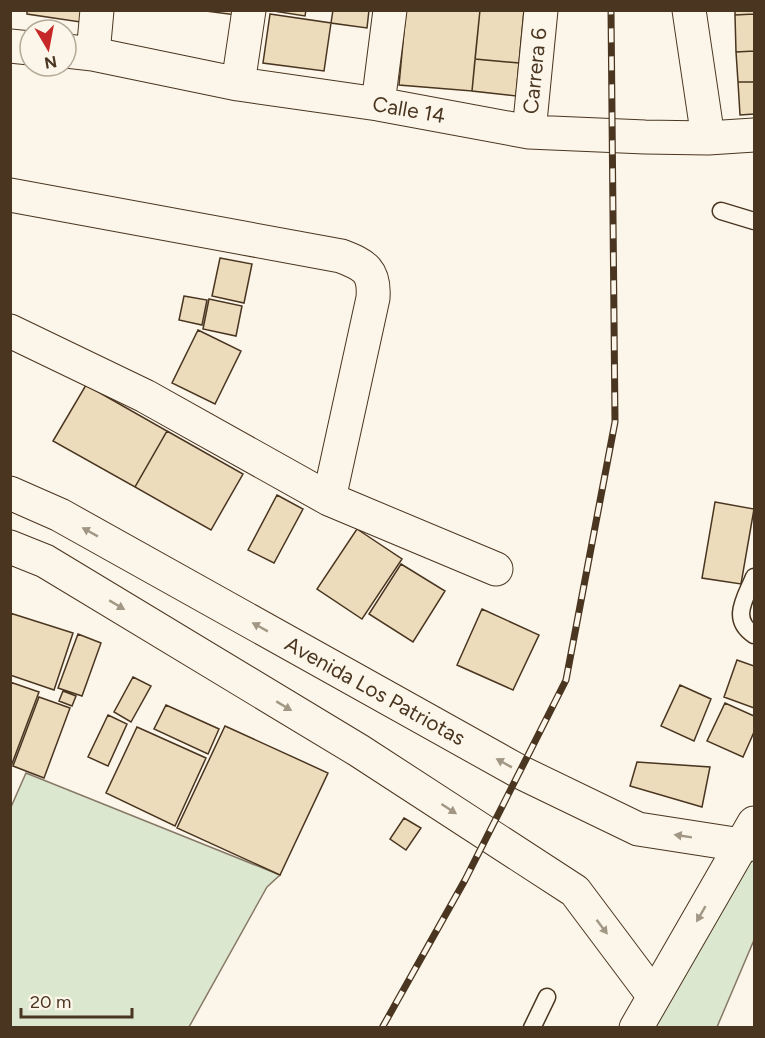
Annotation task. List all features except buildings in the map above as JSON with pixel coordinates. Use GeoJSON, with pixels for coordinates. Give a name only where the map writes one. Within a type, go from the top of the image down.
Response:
{"type":"FeatureCollection","features":[{"type":"Feature","properties":{"kind":"street"},"geometry":{"type":"LineString","coordinates":[[80,53],[97,10]]}},
{"type":"Feature","properties":{"kind":"street"},"geometry":{"type":"LineString","coordinates":[[238,84],[249,10]]}},
{"type":"Feature","properties":{"kind":"street"},"geometry":{"type":"LineString","coordinates":[[378,104],[390,10]]}},
{"type":"Feature","properties":{"kind":"street","name":"Carrera 6"},"geometry":{"type":"LineString","coordinates":[[529,132],[541,10]]}},
{"type":"Feature","properties":{"kind":"street"},"geometry":{"type":"LineString","coordinates":[[689,10],[708,138]]}},
{"type":"Feature","properties":{"kind":"street","name":"Calle 14"},"geometry":{"type":"LineString","coordinates":[[80,53],[238,84],[378,104],[529,132],[708,138],[754,135]]}},
{"type":"Feature","properties":{"kind":"street"},"geometry":{"type":"LineString","coordinates":[[10,195],[341,256],[359,263],[369,272],[374,284],[373,298],[329,499]]}},
{"type":"Feature","properties":{"kind":"street"},"geometry":{"type":"LineString","coordinates":[[10,331],[145,396],[329,499],[496,569]]}},
{"type":"Feature","properties":{"kind":"street","name":"Avenida Los Patriotas"},"geometry":{"type":"LineString","coordinates":[[10,493],[60,515],[520,772],[638,829],[750,837]]}},
{"type":"Feature","properties":{"kind":"street"},"geometry":{"type":"LineString","coordinates":[[10,547],[45,561],[358,750],[575,891],[653,995]]}},
{"type":"Feature","properties":{"kind":"street"},"geometry":{"type":"LineString","coordinates":[[636,1028],[653,995],[750,837]]}},
{"type":"Feature","properties":{"kind":"lane"},"geometry":{"type":"LineString","coordinates":[[721,211],[754,221]]}},
{"type":"Feature","properties":{"kind":"lane"},"geometry":{"type":"LineString","coordinates":[[754,577],[741,609],[742,623],[754,635]]}},
{"type":"Feature","properties":{"kind":"lane"},"geometry":{"type":"LineString","coordinates":[[532,1028],[548,997]]}},
{"type":"Feature","properties":{"kind":"green space"},"geometry":{"type":"Polygon","coordinates":[[[26,773],[280,875],[267,887],[189,1027],[11,1027],[11,807],[26,773]]]}},
{"type":"Feature","properties":{"kind":"green space"},"geometry":{"type":"Polygon","coordinates":[[[754,860],[754,940],[717,1027],[652,1028],[743,866],[754,860]]]}},
{"type":"Feature","properties":{"kind":"railway"},"geometry":{"type":"LineString","coordinates":[[382,1028],[465,880],[566,680],[615,422],[611,10]]}}]}
